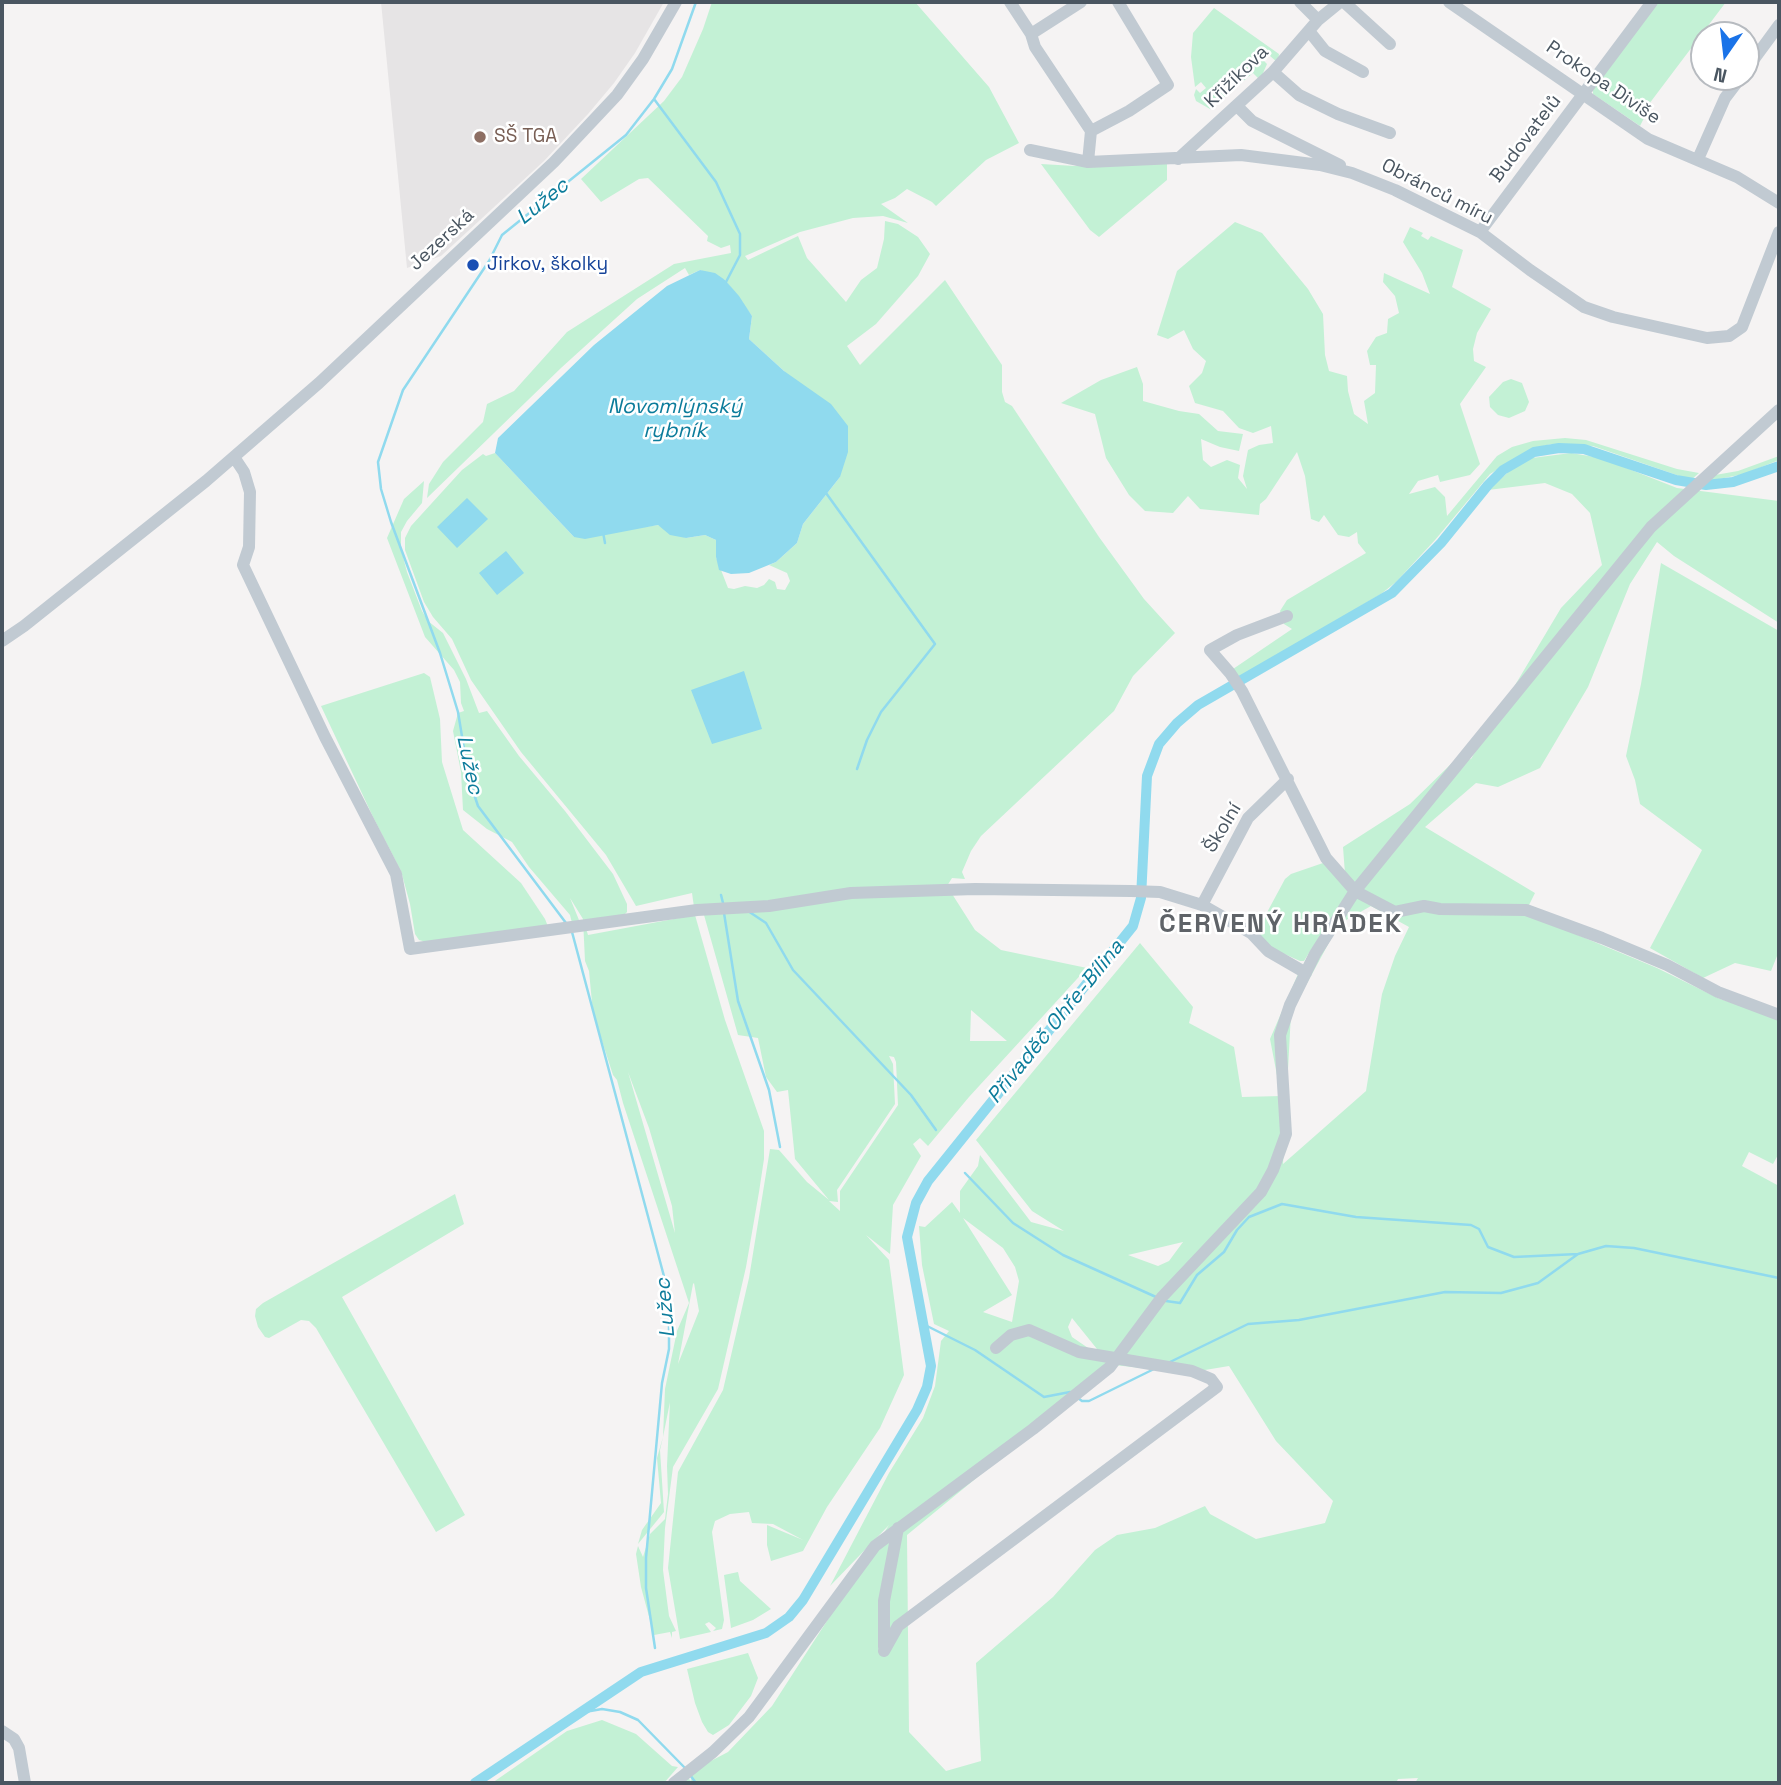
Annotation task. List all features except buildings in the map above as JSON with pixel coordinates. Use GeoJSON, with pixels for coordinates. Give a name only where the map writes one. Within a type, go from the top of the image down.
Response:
{"type":"FeatureCollection","features":[{"type":"Feature","properties":{"kind":"street","name":"Jezerská"},"geometry":{"type":"LineString","coordinates":[[2,641],[234,457],[319,383],[554,162],[598,117],[643,59],[676,2]]}},
{"type":"Feature","properties":{"kind":"street"},"geometry":{"type":"LineString","coordinates":[[1010,2],[1031,34],[1035,47],[1091,131],[1088,162]]}},
{"type":"Feature","properties":{"kind":"street"},"geometry":{"type":"LineString","coordinates":[[1031,34],[1081,2]]}},
{"type":"Feature","properties":{"kind":"street"},"geometry":{"type":"LineString","coordinates":[[1091,131],[1129,111],[1168,85],[1118,2]]}},
{"type":"Feature","properties":{"kind":"street"},"geometry":{"type":"LineString","coordinates":[[1300,2],[1318,20]]}},
{"type":"Feature","properties":{"kind":"street"},"geometry":{"type":"LineString","coordinates":[[1342,2],[1390,44]]}},
{"type":"Feature","properties":{"kind":"street","name":"Křižíkova"},"geometry":{"type":"LineString","coordinates":[[1178,159],[1273,72],[1318,20],[1342,2]]}},
{"type":"Feature","properties":{"kind":"street","name":"Prokopa Diviše"},"geometry":{"type":"LineString","coordinates":[[1449,2],[1648,138],[1737,177],[1779,203]]}},
{"type":"Feature","properties":{"kind":"street","name":"Budovatelů"},"geometry":{"type":"LineString","coordinates":[[1480,232],[1652,2]]}},
{"type":"Feature","properties":{"kind":"street"},"geometry":{"type":"LineString","coordinates":[[1760,51],[1779,25]]}},
{"type":"Feature","properties":{"kind":"street"},"geometry":{"type":"LineString","coordinates":[[1309,31],[1325,51],[1363,72]]}},
{"type":"Feature","properties":{"kind":"street"},"geometry":{"type":"LineString","coordinates":[[1273,72],[1299,95],[1338,114],[1390,133]]}},
{"type":"Feature","properties":{"kind":"street"},"geometry":{"type":"LineString","coordinates":[[1698,159],[1730,91]]}},
{"type":"Feature","properties":{"kind":"street"},"geometry":{"type":"LineString","coordinates":[[1237,106],[1252,121],[1352,173]]}},
{"type":"Feature","properties":{"kind":"street","name":"Obránců míru"},"geometry":{"type":"LineString","coordinates":[[1030,150],[1088,162],[1241,155],[1320,165],[1352,173],[1395,190],[1480,232],[1584,307],[1613,317],[1707,338],[1719,338],[1736,332],[1746,321],[1779,232]]}},
{"type":"Feature","properties":{"kind":"street"},"geometry":{"type":"LineString","coordinates":[[684,1776],[728,1739],[749,1717],[875,1546],[1033,1429],[1110,1367],[1158,1302],[1261,1192],[1273,1170],[1286,1134],[1280,1035],[1290,1005],[1315,954],[1355,891],[1651,527],[1779,410]]}},
{"type":"Feature","properties":{"kind":"street"},"geometry":{"type":"LineString","coordinates":[[234,457],[244,472],[250,492],[249,547],[243,565],[325,737],[396,874],[410,948],[697,910],[751,907],[851,893],[975,889],[1131,891],[1152,892],[1202,905],[1251,933],[1268,951],[1307,973]]}},
{"type":"Feature","properties":{"kind":"street"},"geometry":{"type":"LineString","coordinates":[[1287,616],[1237,635],[1210,650],[1242,691],[1326,858],[1355,891],[1395,912],[1424,906],[1440,909],[1526,910],[1602,938],[1667,965],[1718,992],[1779,1015]]}},
{"type":"Feature","properties":{"kind":"street","name":"Školní"},"geometry":{"type":"LineString","coordinates":[[1202,905],[1248,818],[1288,779]]}},
{"type":"Feature","properties":{"kind":"street"},"geometry":{"type":"LineString","coordinates":[[898,1528],[884,1601],[884,1651],[898,1626],[1217,1387],[1210,1379],[1192,1371],[1079,1352],[1029,1330],[1011,1335],[996,1348]]}},
{"type":"Feature","properties":{"kind":"street"},"geometry":{"type":"LineString","coordinates":[[2,1731],[14,1739],[19,1748],[25,1783]]}},
{"type":"Feature","properties":{"kind":"shaded area","name":"SŠ TGA"},"geometry":{"type":"Polygon","coordinates":[[[381,2],[664,2],[635,53],[614,83],[544,161],[441,256],[407,268],[381,2]]]}},
{"type":"Feature","properties":{"kind":"green space"},"geometry":{"type":"Polygon","coordinates":[[[712,2],[915,2],[989,87],[1019,143],[986,160],[936,206],[907,189],[881,204],[908,223],[883,216],[853,218],[800,232],[745,256],[748,260],[798,236],[807,258],[846,302],[861,280],[877,268],[885,221],[898,224],[918,237],[930,254],[918,276],[876,324],[847,346],[860,365],[945,280],[1002,365],[1002,392],[1005,402],[1012,406],[1099,537],[1144,599],[1175,633],[1133,676],[1114,711],[981,836],[962,872],[965,879],[952,878],[947,886],[975,930],[1001,950],[1087,968],[928,1146],[920,1138],[913,1144],[921,1156],[893,1205],[890,1254],[866,1235],[889,1260],[904,1375],[880,1428],[827,1507],[803,1551],[771,1561],[767,1545],[767,1525],[803,1540],[773,1524],[752,1523],[749,1512],[730,1514],[715,1521],[712,1532],[724,1620],[722,1629],[713,1631],[716,1628],[709,1622],[705,1624],[711,1632],[680,1639],[668,1568],[678,1472],[723,1390],[749,1278],[770,1149],[779,1150],[807,1182],[829,1200],[795,1159],[788,1090],[777,1092],[766,1077],[758,1038],[738,1035],[704,915],[694,907],[692,893],[636,906],[606,855],[521,752],[471,680],[452,639],[424,602],[405,550],[405,538],[411,526],[462,470],[483,454],[486,456],[495,453],[574,537],[658,525],[686,538],[705,535],[716,540],[716,557],[728,588],[757,588],[769,579],[775,582],[777,589],[785,590],[790,581],[787,573],[769,565],[797,543],[803,524],[840,477],[784,371],[749,339],[752,316],[725,280],[700,270],[689,275],[685,268],[637,299],[561,368],[427,498],[429,484],[443,462],[483,422],[487,404],[514,391],[567,332],[674,264],[731,253],[730,245],[721,248],[707,241],[708,236],[648,178],[639,179],[601,202],[581,179],[664,101],[682,77],[712,2]],[[971,1010],[970,1041],[1007,1041],[971,1010]],[[889,1056],[893,1064],[895,1104],[837,1190],[838,1202],[829,1201],[840,1211],[840,1191],[898,1105],[896,1062],[894,1057],[889,1056]]]}},
{"type":"Feature","properties":{"kind":"green space"},"geometry":{"type":"Polygon","coordinates":[[[1658,2],[1726,2],[1712,21],[1690,21],[1690,50],[1646,108],[1648,110],[1640,126],[1593,94],[1593,90],[1658,2]]]}},
{"type":"Feature","properties":{"kind":"green space"},"geometry":{"type":"Polygon","coordinates":[[[1214,8],[1279,54],[1278,63],[1269,55],[1263,60],[1267,64],[1260,80],[1253,73],[1210,109],[1196,101],[1196,89],[1200,93],[1206,88],[1201,82],[1195,87],[1191,57],[1193,33],[1214,8]]]}},
{"type":"Feature","properties":{"kind":"green space"},"geometry":{"type":"Polygon","coordinates":[[[1167,162],[1167,180],[1099,237],[1090,230],[1041,164],[1075,166],[1167,162]]]}},
{"type":"Feature","properties":{"kind":"green space"},"geometry":{"type":"Polygon","coordinates":[[[1235,222],[1262,233],[1308,289],[1323,314],[1325,355],[1329,371],[1347,376],[1354,414],[1368,424],[1364,401],[1375,393],[1376,365],[1370,365],[1367,351],[1376,337],[1387,333],[1388,319],[1399,313],[1395,296],[1383,282],[1384,273],[1430,294],[1422,273],[1403,242],[1410,227],[1423,233],[1421,236],[1428,240],[1431,236],[1463,250],[1452,287],[1491,309],[1477,333],[1473,349],[1474,361],[1486,367],[1460,404],[1480,464],[1470,475],[1440,482],[1438,475],[1418,481],[1409,494],[1435,487],[1445,497],[1447,516],[1497,456],[1512,447],[1533,441],[1565,438],[1586,440],[1677,469],[1699,473],[1691,480],[1593,446],[1551,444],[1529,450],[1490,474],[1435,540],[1396,582],[1381,594],[1239,678],[1233,669],[1292,629],[1284,624],[1280,611],[1287,600],[1366,553],[1358,543],[1357,532],[1349,537],[1338,535],[1324,515],[1319,522],[1311,519],[1305,476],[1297,452],[1260,504],[1259,515],[1200,509],[1188,496],[1173,513],[1145,511],[1129,495],[1106,458],[1095,414],[1061,403],[1101,380],[1137,367],[1143,384],[1143,401],[1199,414],[1218,431],[1243,434],[1239,451],[1201,439],[1203,460],[1211,467],[1227,460],[1240,465],[1238,478],[1247,489],[1243,476],[1248,450],[1273,443],[1271,426],[1253,433],[1239,428],[1223,411],[1195,403],[1189,386],[1202,373],[1206,361],[1193,349],[1184,330],[1168,339],[1157,335],[1177,271],[1235,222]]]}},
{"type":"Feature","properties":{"kind":"green space"},"geometry":{"type":"Polygon","coordinates":[[[1511,379],[1522,383],[1529,402],[1525,411],[1509,418],[1498,415],[1490,407],[1489,397],[1503,382],[1511,379]]]}},
{"type":"Feature","properties":{"kind":"green space"},"geometry":{"type":"Polygon","coordinates":[[[1571,453],[1601,458],[1677,488],[1779,501],[1779,623],[1674,556],[1657,542],[1630,584],[1588,687],[1540,768],[1498,787],[1476,783],[1425,827],[1535,893],[1525,913],[1657,968],[1720,999],[1779,1018],[1779,1153],[1773,1164],[1749,1152],[1742,1166],[1779,1186],[1779,1783],[1415,1783],[1418,1778],[1398,1779],[1396,1783],[678,1783],[685,1775],[691,1781],[692,1775],[707,1763],[728,1752],[772,1706],[889,1525],[830,1586],[889,1473],[923,1418],[935,1386],[941,1341],[949,1331],[934,1324],[922,1265],[919,1226],[925,1227],[952,1202],[960,1213],[960,1191],[978,1166],[980,1155],[1031,1222],[1064,1231],[1032,1211],[976,1140],[1140,943],[1193,1007],[1189,1023],[1234,1047],[1242,1097],[1281,1096],[1270,1039],[1298,974],[1314,945],[1304,961],[1300,961],[1271,948],[1257,931],[1285,879],[1291,874],[1323,863],[1346,887],[1343,847],[1410,804],[1452,763],[1471,759],[1561,608],[1602,565],[1590,513],[1572,494],[1545,483],[1488,490],[1513,468],[1532,458],[1571,453]],[[1371,906],[1339,924],[1291,1013],[1283,1164],[1366,1091],[1382,994],[1395,956],[1409,927],[1371,906]],[[963,1218],[1012,1295],[983,1312],[1012,1322],[1019,1281],[1015,1267],[1003,1248],[963,1218]],[[1183,1242],[1128,1255],[1158,1266],[1169,1261],[1183,1242]],[[1072,1318],[1068,1327],[1072,1337],[1094,1352],[1097,1350],[1072,1318]],[[1114,1365],[907,1535],[909,1732],[946,1771],[981,1761],[976,1663],[1053,1597],[1095,1550],[1117,1535],[1155,1528],[1205,1506],[1210,1514],[1256,1539],[1325,1523],[1333,1501],[1276,1441],[1229,1366],[1187,1373],[1114,1365]]]}},
{"type":"Feature","properties":{"kind":"green space"},"geometry":{"type":"Polygon","coordinates":[[[1779,456],[1779,460],[1744,474],[1709,481],[1715,475],[1738,471],[1779,456]]]}},
{"type":"Feature","properties":{"kind":"green space"},"geometry":{"type":"Polygon","coordinates":[[[424,481],[422,503],[401,532],[401,549],[407,572],[422,611],[428,621],[443,633],[479,713],[487,711],[519,756],[565,811],[613,874],[627,904],[627,912],[621,918],[585,925],[588,935],[695,915],[725,1020],[764,1131],[764,1159],[746,1267],[718,1389],[673,1467],[663,1570],[669,1616],[676,1631],[672,1632],[672,1638],[670,1632],[654,1635],[641,1587],[636,1554],[638,1546],[643,1557],[650,1534],[665,1519],[670,1402],[663,1437],[665,1389],[677,1331],[689,1303],[593,1013],[589,971],[585,961],[583,919],[570,898],[581,925],[573,927],[570,915],[529,867],[512,842],[487,829],[463,810],[461,772],[453,731],[458,713],[464,711],[460,682],[454,670],[425,637],[387,538],[404,499],[424,481]],[[628,1072],[675,1233],[672,1206],[649,1128],[628,1072]],[[693,1284],[678,1364],[699,1311],[693,1284]]]}},
{"type":"Feature","properties":{"kind":"green space"},"geometry":{"type":"Polygon","coordinates":[[[1661,563],[1779,631],[1779,951],[1771,971],[1735,963],[1703,978],[1650,948],[1702,850],[1640,804],[1626,756],[1661,563]]]}},
{"type":"Feature","properties":{"kind":"green space"},"geometry":{"type":"Polygon","coordinates":[[[424,673],[430,677],[440,719],[442,762],[463,830],[521,883],[549,929],[426,942],[419,940],[415,934],[401,871],[321,706],[424,673]]]}},
{"type":"Feature","properties":{"kind":"green space"},"geometry":{"type":"Polygon","coordinates":[[[455,1194],[464,1224],[342,1297],[465,1515],[436,1532],[316,1328],[309,1321],[301,1320],[269,1338],[265,1337],[258,1327],[255,1316],[256,1309],[263,1303],[455,1194]]]}},
{"type":"Feature","properties":{"kind":"green space"},"geometry":{"type":"Polygon","coordinates":[[[663,1437],[660,1450],[664,1512],[638,1544],[642,1530],[661,1503],[657,1458],[663,1437]]]}},
{"type":"Feature","properties":{"kind":"green space"},"geometry":{"type":"Polygon","coordinates":[[[738,1572],[740,1581],[771,1609],[753,1620],[731,1628],[724,1575],[738,1572]]]}},
{"type":"Feature","properties":{"kind":"green space"},"geometry":{"type":"Polygon","coordinates":[[[748,1653],[758,1678],[751,1696],[729,1725],[713,1735],[702,1722],[687,1669],[748,1653]]]}},
{"type":"Feature","properties":{"kind":"green space"},"geometry":{"type":"Polygon","coordinates":[[[602,1720],[636,1734],[672,1766],[678,1767],[664,1783],[492,1783],[567,1731],[602,1720]]]}},
{"type":"Feature","properties":{"kind":"water","name":"Novomlýnský rybník"},"geometry":{"type":"Polygon","coordinates":[[[700,270],[715,273],[739,296],[752,316],[749,339],[784,371],[831,404],[848,426],[848,452],[840,477],[803,524],[797,543],[776,562],[749,573],[731,574],[719,570],[716,540],[705,535],[686,538],[670,535],[658,525],[585,539],[574,537],[495,453],[498,438],[594,345],[667,286],[700,270]]]}},
{"type":"Feature","properties":{"kind":"water"},"geometry":{"type":"Polygon","coordinates":[[[467,498],[488,519],[457,548],[437,527],[467,498]]]}},
{"type":"Feature","properties":{"kind":"water"},"geometry":{"type":"Polygon","coordinates":[[[506,551],[524,573],[497,595],[479,573],[506,551]]]}},
{"type":"Feature","properties":{"kind":"water"},"geometry":{"type":"Polygon","coordinates":[[[744,671],[762,729],[712,744],[691,690],[744,671]]]}},
{"type":"Feature","properties":{"kind":"waterway","name":"Lužec"},"geometry":{"type":"LineString","coordinates":[[566,923],[478,806],[469,779],[458,712],[440,653],[391,522],[381,489],[378,462],[403,390],[489,261],[502,235],[626,135],[654,99],[672,69],[696,2]]}},
{"type":"Feature","properties":{"kind":"waterway"},"geometry":{"type":"LineString","coordinates":[[654,99],[716,182],[740,234],[740,255],[726,282]]}},
{"type":"Feature","properties":{"kind":"waterway","name":"Přivaděč Ohře-Bílina"},"geometry":{"type":"LineString","coordinates":[[475,1783],[641,1672],[766,1633],[789,1617],[803,1600],[917,1410],[927,1387],[931,1366],[907,1237],[916,1203],[928,1181],[1133,926],[1141,898],[1147,776],[1159,744],[1177,723],[1198,705],[1392,593],[1441,543],[1503,470],[1534,452],[1559,448],[1584,449],[1676,480],[1706,485],[1733,482],[1779,466]]}},
{"type":"Feature","properties":{"kind":"waterway"},"geometry":{"type":"LineString","coordinates":[[826,493],[935,644],[881,712],[857,769]]}},
{"type":"Feature","properties":{"kind":"waterway"},"geometry":{"type":"LineString","coordinates":[[603,532],[605,543]]}},
{"type":"Feature","properties":{"kind":"waterway"},"geometry":{"type":"LineString","coordinates":[[721,895],[723,903]]}},
{"type":"Feature","properties":{"kind":"waterway"},"geometry":{"type":"LineString","coordinates":[[748,911],[766,923],[793,970],[911,1095],[936,1130]]}},
{"type":"Feature","properties":{"kind":"waterway"},"geometry":{"type":"LineString","coordinates":[[724,913],[738,1001],[769,1090],[780,1147]]}},
{"type":"Feature","properties":{"kind":"waterway","name":"Lužec"},"geometry":{"type":"LineString","coordinates":[[572,932],[669,1295],[669,1349],[662,1383],[646,1558],[646,1588],[655,1648]]}},
{"type":"Feature","properties":{"kind":"waterway"},"geometry":{"type":"LineString","coordinates":[[965,1173],[1013,1223],[1063,1255],[1156,1297]]}},
{"type":"Feature","properties":{"kind":"waterway"},"geometry":{"type":"LineString","coordinates":[[1166,1301],[1180,1303],[1197,1275],[1224,1252],[1237,1230],[1249,1217],[1282,1204],[1356,1217],[1471,1225],[1479,1229],[1488,1247],[1514,1257],[1578,1254],[1606,1246],[1634,1248],[1779,1278]]}},
{"type":"Feature","properties":{"kind":"waterway"},"geometry":{"type":"LineString","coordinates":[[1170,1362],[1248,1324],[1299,1320],[1445,1292],[1501,1293],[1538,1283],[1578,1254]]}},
{"type":"Feature","properties":{"kind":"waterway"},"geometry":{"type":"LineString","coordinates":[[923,1324],[975,1350],[1044,1397],[1070,1392]]}},
{"type":"Feature","properties":{"kind":"waterway"},"geometry":{"type":"LineString","coordinates":[[1078,1398],[1089,1401],[1154,1369]]}},
{"type":"Feature","properties":{"kind":"waterway"},"geometry":{"type":"LineString","coordinates":[[579,1713],[602,1709],[620,1712],[638,1720],[686,1769]]}},
{"type":"Feature","properties":{"kind":"waterway","name":"Lužec"},"geometry":{"type":"LineString","coordinates":[[690,1775],[696,1783]]}},
{"type":"Feature","properties":{"kind":"waterway","name":"Přivaděč Ohře-Bílina"},"geometry":{"type":"LineString","coordinates":[[480,1780],[483,1783]]}},
{"type":"Feature","properties":{"kind":"place","name":"SŠ TGA"},"geometry":{"type":"Point","coordinates":[480,137]}},
{"type":"Feature","properties":{"kind":"place","name":"Jirkov, školky"},"geometry":{"type":"Point","coordinates":[473,265]}},
{"type":"Feature","properties":{"kind":"district","name":"ČERVENÝ HRÁDEK"},"geometry":{"type":"Point","coordinates":[1281,925]}}]}
